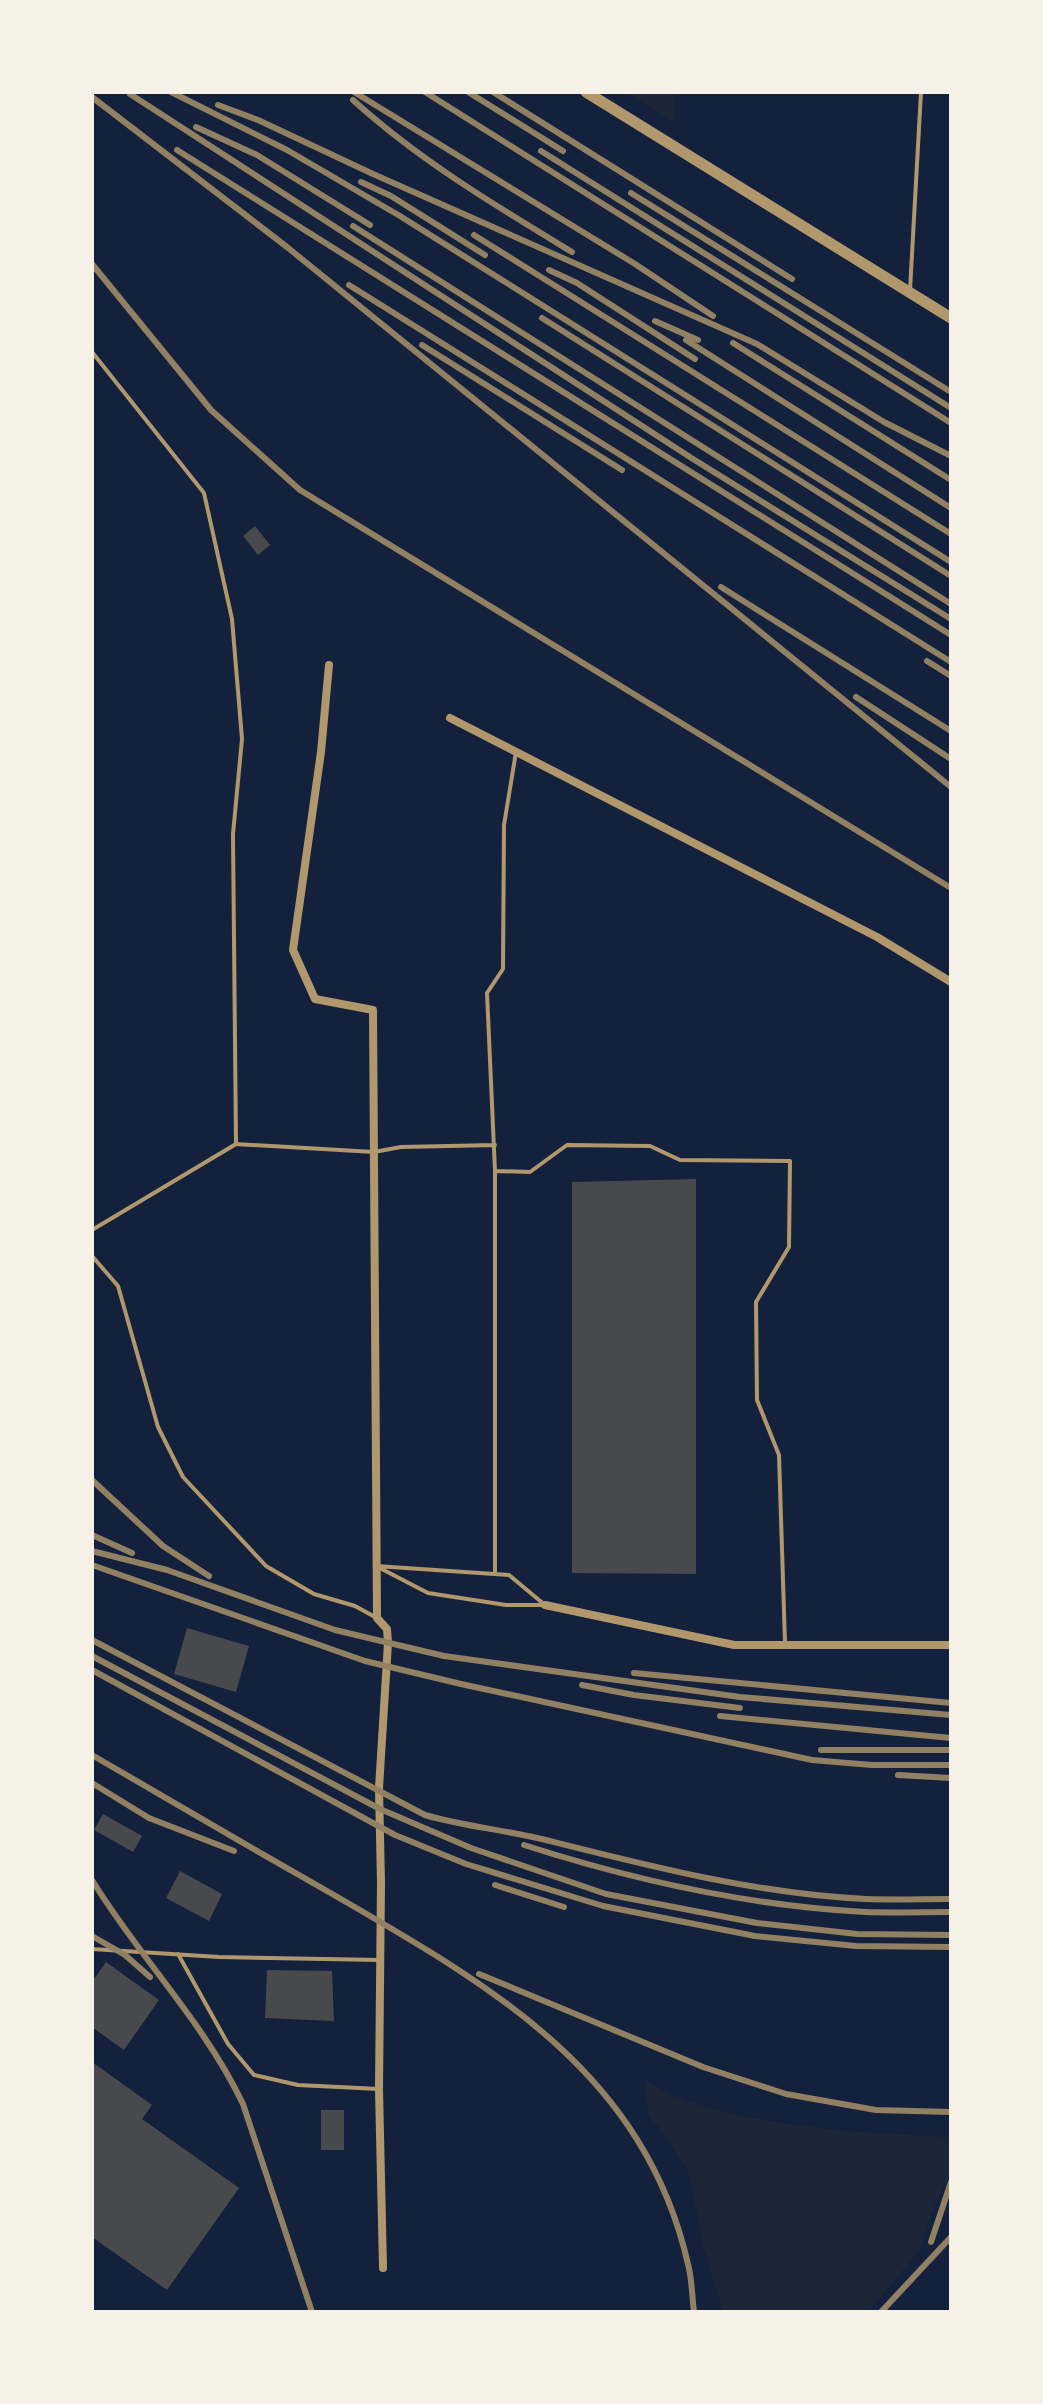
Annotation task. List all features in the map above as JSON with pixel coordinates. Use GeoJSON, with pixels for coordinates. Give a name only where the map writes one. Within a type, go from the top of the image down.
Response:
{"type":"FeatureCollection","features":[{"type":"Feature","properties":{"kind":"street"},"geometry":{"type":"LineString","coordinates":[[586,92],[951,318]]}},
{"type":"Feature","properties":{"kind":"street"},"geometry":{"type":"LineString","coordinates":[[329,665],[321,752],[293,950],[315,999],[373,1010],[377,1618],[387,1629],[388,1643],[379,1788],[379,2089],[383,2268]]}},
{"type":"Feature","properties":{"kind":"street"},"geometry":{"type":"LineString","coordinates":[[450,718],[877,937],[951,982]]}},
{"type":"Feature","properties":{"kind":"street"},"geometry":{"type":"LineString","coordinates":[[545,1605],[734,1645],[951,1645]]}},
{"type":"Feature","properties":{"kind":"lane"},"geometry":{"type":"LineString","coordinates":[[910,293],[921,92]]}},
{"type":"Feature","properties":{"kind":"lane"},"geometry":{"type":"LineString","coordinates":[[92,352],[204,493],[232,619],[242,739],[233,834],[236,1144]]}},
{"type":"Feature","properties":{"kind":"lane"},"geometry":{"type":"LineString","coordinates":[[495,1574],[495,1145],[487,993],[503,969],[504,825],[516,752]]}},
{"type":"Feature","properties":{"kind":"lane"},"geometry":{"type":"LineString","coordinates":[[92,1230],[236,1144],[374,1152],[401,1147],[495,1145]]}},
{"type":"Feature","properties":{"kind":"lane"},"geometry":{"type":"LineString","coordinates":[[495,1171],[530,1172],[567,1145],[650,1146],[680,1160],[790,1161],[789,1247],[756,1302],[757,1400],[779,1455],[785,1645]]}},
{"type":"Feature","properties":{"kind":"lane"},"geometry":{"type":"LineString","coordinates":[[92,1256],[118,1286],[158,1427],[183,1477],[266,1566],[314,1594],[355,1606],[377,1618]]}},
{"type":"Feature","properties":{"kind":"lane"},"geometry":{"type":"LineString","coordinates":[[376,1566],[509,1575],[545,1605]]}},
{"type":"Feature","properties":{"kind":"lane"},"geometry":{"type":"LineString","coordinates":[[376,1566],[428,1593],[506,1605],[545,1605]]}},
{"type":"Feature","properties":{"kind":"lane"},"geometry":{"type":"LineString","coordinates":[[92,1949],[380,1960]]}},
{"type":"Feature","properties":{"kind":"lane"},"geometry":{"type":"LineString","coordinates":[[178,1954],[228,2044],[254,2075],[298,2085],[379,2089]]}},
{"type":"Feature","properties":{"kind":"shaded area"},"geometry":{"type":"Polygon","coordinates":[[[626,92],[674,92],[674,123],[626,92]]]}},
{"type":"Feature","properties":{"kind":"shaded area"},"geometry":{"type":"Polygon","coordinates":[[[645,2081],[713,2109],[780,2123],[951,2137],[951,2173],[932,2212],[919,2251],[868,2312],[723,2312],[704,2249],[689,2174],[669,2140],[649,2116],[645,2081]]]}},
{"type":"Feature","properties":{"kind":"building"},"geometry":{"type":"Polygon","coordinates":[[[255,526],[270,545],[258,555],[243,536],[255,526]]]}},
{"type":"Feature","properties":{"kind":"building"},"geometry":{"type":"Polygon","coordinates":[[[696,1179],[696,1574],[572,1573],[572,1182],[696,1179]]]}},
{"type":"Feature","properties":{"kind":"building"},"geometry":{"type":"Polygon","coordinates":[[[187,1628],[249,1646],[236,1692],[174,1674],[187,1628]]]}},
{"type":"Feature","properties":{"kind":"building"},"geometry":{"type":"Polygon","coordinates":[[[103,1814],[142,1836],[133,1852],[94,1830],[103,1814]]]}},
{"type":"Feature","properties":{"kind":"building"},"geometry":{"type":"Polygon","coordinates":[[[180,1871],[222,1894],[209,1921],[166,1898],[180,1871]]]}},
{"type":"Feature","properties":{"kind":"building"},"geometry":{"type":"Polygon","coordinates":[[[106,1962],[159,2000],[124,2050],[92,2027],[92,1982],[106,1962]]]}},
{"type":"Feature","properties":{"kind":"building"},"geometry":{"type":"Polygon","coordinates":[[[267,1970],[332,1971],[334,2021],[265,2018],[267,1970]]]}},
{"type":"Feature","properties":{"kind":"building"},"geometry":{"type":"Polygon","coordinates":[[[92,2062],[152,2105],[142,2119],[239,2188],[167,2290],[92,2237],[92,2062]]]}},
{"type":"Feature","properties":{"kind":"building"},"geometry":{"type":"Polygon","coordinates":[[[321,2110],[344,2110],[344,2150],[321,2150],[321,2110]]]}},
{"type":"Feature","properties":{"kind":"railway"},"geometry":{"type":"LineString","coordinates":[[171,92],[287,150],[400,216],[951,562]]}},
{"type":"Feature","properties":{"kind":"railway"},"geometry":{"type":"LineString","coordinates":[[354,92],[635,264],[713,316]]}},
{"type":"Feature","properties":{"kind":"railway"},"geometry":{"type":"LineString","coordinates":[[425,92],[951,423]]}},
{"type":"Feature","properties":{"kind":"railway"},"geometry":{"type":"LineString","coordinates":[[468,92],[563,151]]}},
{"type":"Feature","properties":{"kind":"railway"},"geometry":{"type":"LineString","coordinates":[[493,92],[792,279]]}},
{"type":"Feature","properties":{"kind":"railway"},"geometry":{"type":"LineString","coordinates":[[130,94],[693,459],[951,619]]}},
{"type":"Feature","properties":{"kind":"railway"},"geometry":{"type":"LineString","coordinates":[[92,97],[287,247],[951,787]]}},
{"type":"Feature","properties":{"kind":"railway"},"geometry":{"type":"LineString","coordinates":[[353,100],[431,162],[572,252]]}},
{"type":"Feature","properties":{"kind":"railway"},"geometry":{"type":"LineString","coordinates":[[218,105],[258,120],[757,344],[884,422],[951,456]]}},
{"type":"Feature","properties":{"kind":"railway"},"geometry":{"type":"LineString","coordinates":[[196,127],[257,155],[370,225]]}},
{"type":"Feature","properties":{"kind":"railway"},"geometry":{"type":"LineString","coordinates":[[177,150],[951,635]]}},
{"type":"Feature","properties":{"kind":"railway"},"geometry":{"type":"LineString","coordinates":[[541,151],[951,408]]}},
{"type":"Feature","properties":{"kind":"railway"},"geometry":{"type":"LineString","coordinates":[[361,182],[391,196],[485,255]]}},
{"type":"Feature","properties":{"kind":"railway"},"geometry":{"type":"LineString","coordinates":[[631,193],[951,392]]}},
{"type":"Feature","properties":{"kind":"railway"},"geometry":{"type":"LineString","coordinates":[[353,226],[951,604]]}},
{"type":"Feature","properties":{"kind":"railway"},"geometry":{"type":"LineString","coordinates":[[474,235],[951,534]]}},
{"type":"Feature","properties":{"kind":"railway"},"geometry":{"type":"LineString","coordinates":[[92,264],[211,410],[300,490],[951,888]]}},
{"type":"Feature","properties":{"kind":"railway"},"geometry":{"type":"LineString","coordinates":[[549,270],[577,283],[695,359]]}},
{"type":"Feature","properties":{"kind":"railway"},"geometry":{"type":"LineString","coordinates":[[349,285],[951,662]]}},
{"type":"Feature","properties":{"kind":"railway"},"geometry":{"type":"LineString","coordinates":[[542,318],[951,576]]}},
{"type":"Feature","properties":{"kind":"railway"},"geometry":{"type":"LineString","coordinates":[[655,321],[698,340]]}},
{"type":"Feature","properties":{"kind":"railway"},"geometry":{"type":"LineString","coordinates":[[686,340],[951,508]]}},
{"type":"Feature","properties":{"kind":"railway"},"geometry":{"type":"LineString","coordinates":[[733,343],[951,480]]}},
{"type":"Feature","properties":{"kind":"railway"},"geometry":{"type":"LineString","coordinates":[[422,345],[622,470]]}},
{"type":"Feature","properties":{"kind":"railway"},"geometry":{"type":"LineString","coordinates":[[721,587],[951,731]]}},
{"type":"Feature","properties":{"kind":"railway"},"geometry":{"type":"LineString","coordinates":[[927,661],[951,676]]}},
{"type":"Feature","properties":{"kind":"railway"},"geometry":{"type":"LineString","coordinates":[[856,697],[951,759]]}},
{"type":"Feature","properties":{"kind":"railway"},"geometry":{"type":"LineString","coordinates":[[92,1480],[163,1546],[209,1576]]}},
{"type":"Feature","properties":{"kind":"railway"},"geometry":{"type":"LineString","coordinates":[[92,1535],[132,1553]]}},
{"type":"Feature","properties":{"kind":"railway"},"geometry":{"type":"LineString","coordinates":[[92,1551],[167,1570],[335,1630],[444,1656],[740,1697],[951,1715]]}},
{"type":"Feature","properties":{"kind":"railway"},"geometry":{"type":"LineString","coordinates":[[92,1565],[365,1661],[461,1684],[812,1760],[872,1765],[951,1765]]}},
{"type":"Feature","properties":{"kind":"railway"},"geometry":{"type":"LineString","coordinates":[[92,1640],[425,1815],[746,1885],[866,1899],[951,1899]]}},
{"type":"Feature","properties":{"kind":"railway"},"geometry":{"type":"LineString","coordinates":[[92,1656],[380,1809],[471,1848],[606,1894],[757,1923],[857,1934],[951,1935]]}},
{"type":"Feature","properties":{"kind":"railway"},"geometry":{"type":"LineString","coordinates":[[92,1670],[395,1835],[466,1864],[603,1906],[755,1936],[856,1946],[951,1947]]}},
{"type":"Feature","properties":{"kind":"railway"},"geometry":{"type":"LineString","coordinates":[[634,1673],[951,1703]]}},
{"type":"Feature","properties":{"kind":"railway"},"geometry":{"type":"LineString","coordinates":[[582,1685],[634,1695],[740,1708]]}},
{"type":"Feature","properties":{"kind":"railway"},"geometry":{"type":"LineString","coordinates":[[720,1716],[951,1738]]}},
{"type":"Feature","properties":{"kind":"railway"},"geometry":{"type":"LineString","coordinates":[[821,1750],[951,1750]]}},
{"type":"Feature","properties":{"kind":"railway"},"geometry":{"type":"LineString","coordinates":[[92,1755],[449,1964],[503,2001],[553,2042],[598,2087],[636,2138],[667,2197],[688,2264],[694,2312]]}},
{"type":"Feature","properties":{"kind":"railway"},"geometry":{"type":"LineString","coordinates":[[898,1775],[951,1778]]}},
{"type":"Feature","properties":{"kind":"railway"},"geometry":{"type":"LineString","coordinates":[[92,1783],[149,1818],[234,1851]]}},
{"type":"Feature","properties":{"kind":"railway"},"geometry":{"type":"LineString","coordinates":[[524,1845],[649,1880],[779,1904],[865,1912],[951,1912]]}},
{"type":"Feature","properties":{"kind":"railway"},"geometry":{"type":"LineString","coordinates":[[92,1880],[210,2045],[243,2104],[312,2312]]}},
{"type":"Feature","properties":{"kind":"railway"},"geometry":{"type":"LineString","coordinates":[[495,1885],[564,1907]]}},
{"type":"Feature","properties":{"kind":"railway"},"geometry":{"type":"LineString","coordinates":[[92,1936],[125,1955],[150,1977]]}},
{"type":"Feature","properties":{"kind":"railway"},"geometry":{"type":"LineString","coordinates":[[479,1974],[703,2067],[786,2094],[876,2110],[951,2112]]}},
{"type":"Feature","properties":{"kind":"railway"},"geometry":{"type":"LineString","coordinates":[[931,2242],[951,2182]]}},
{"type":"Feature","properties":{"kind":"railway"},"geometry":{"type":"LineString","coordinates":[[881,2312],[951,2237]]}}]}
